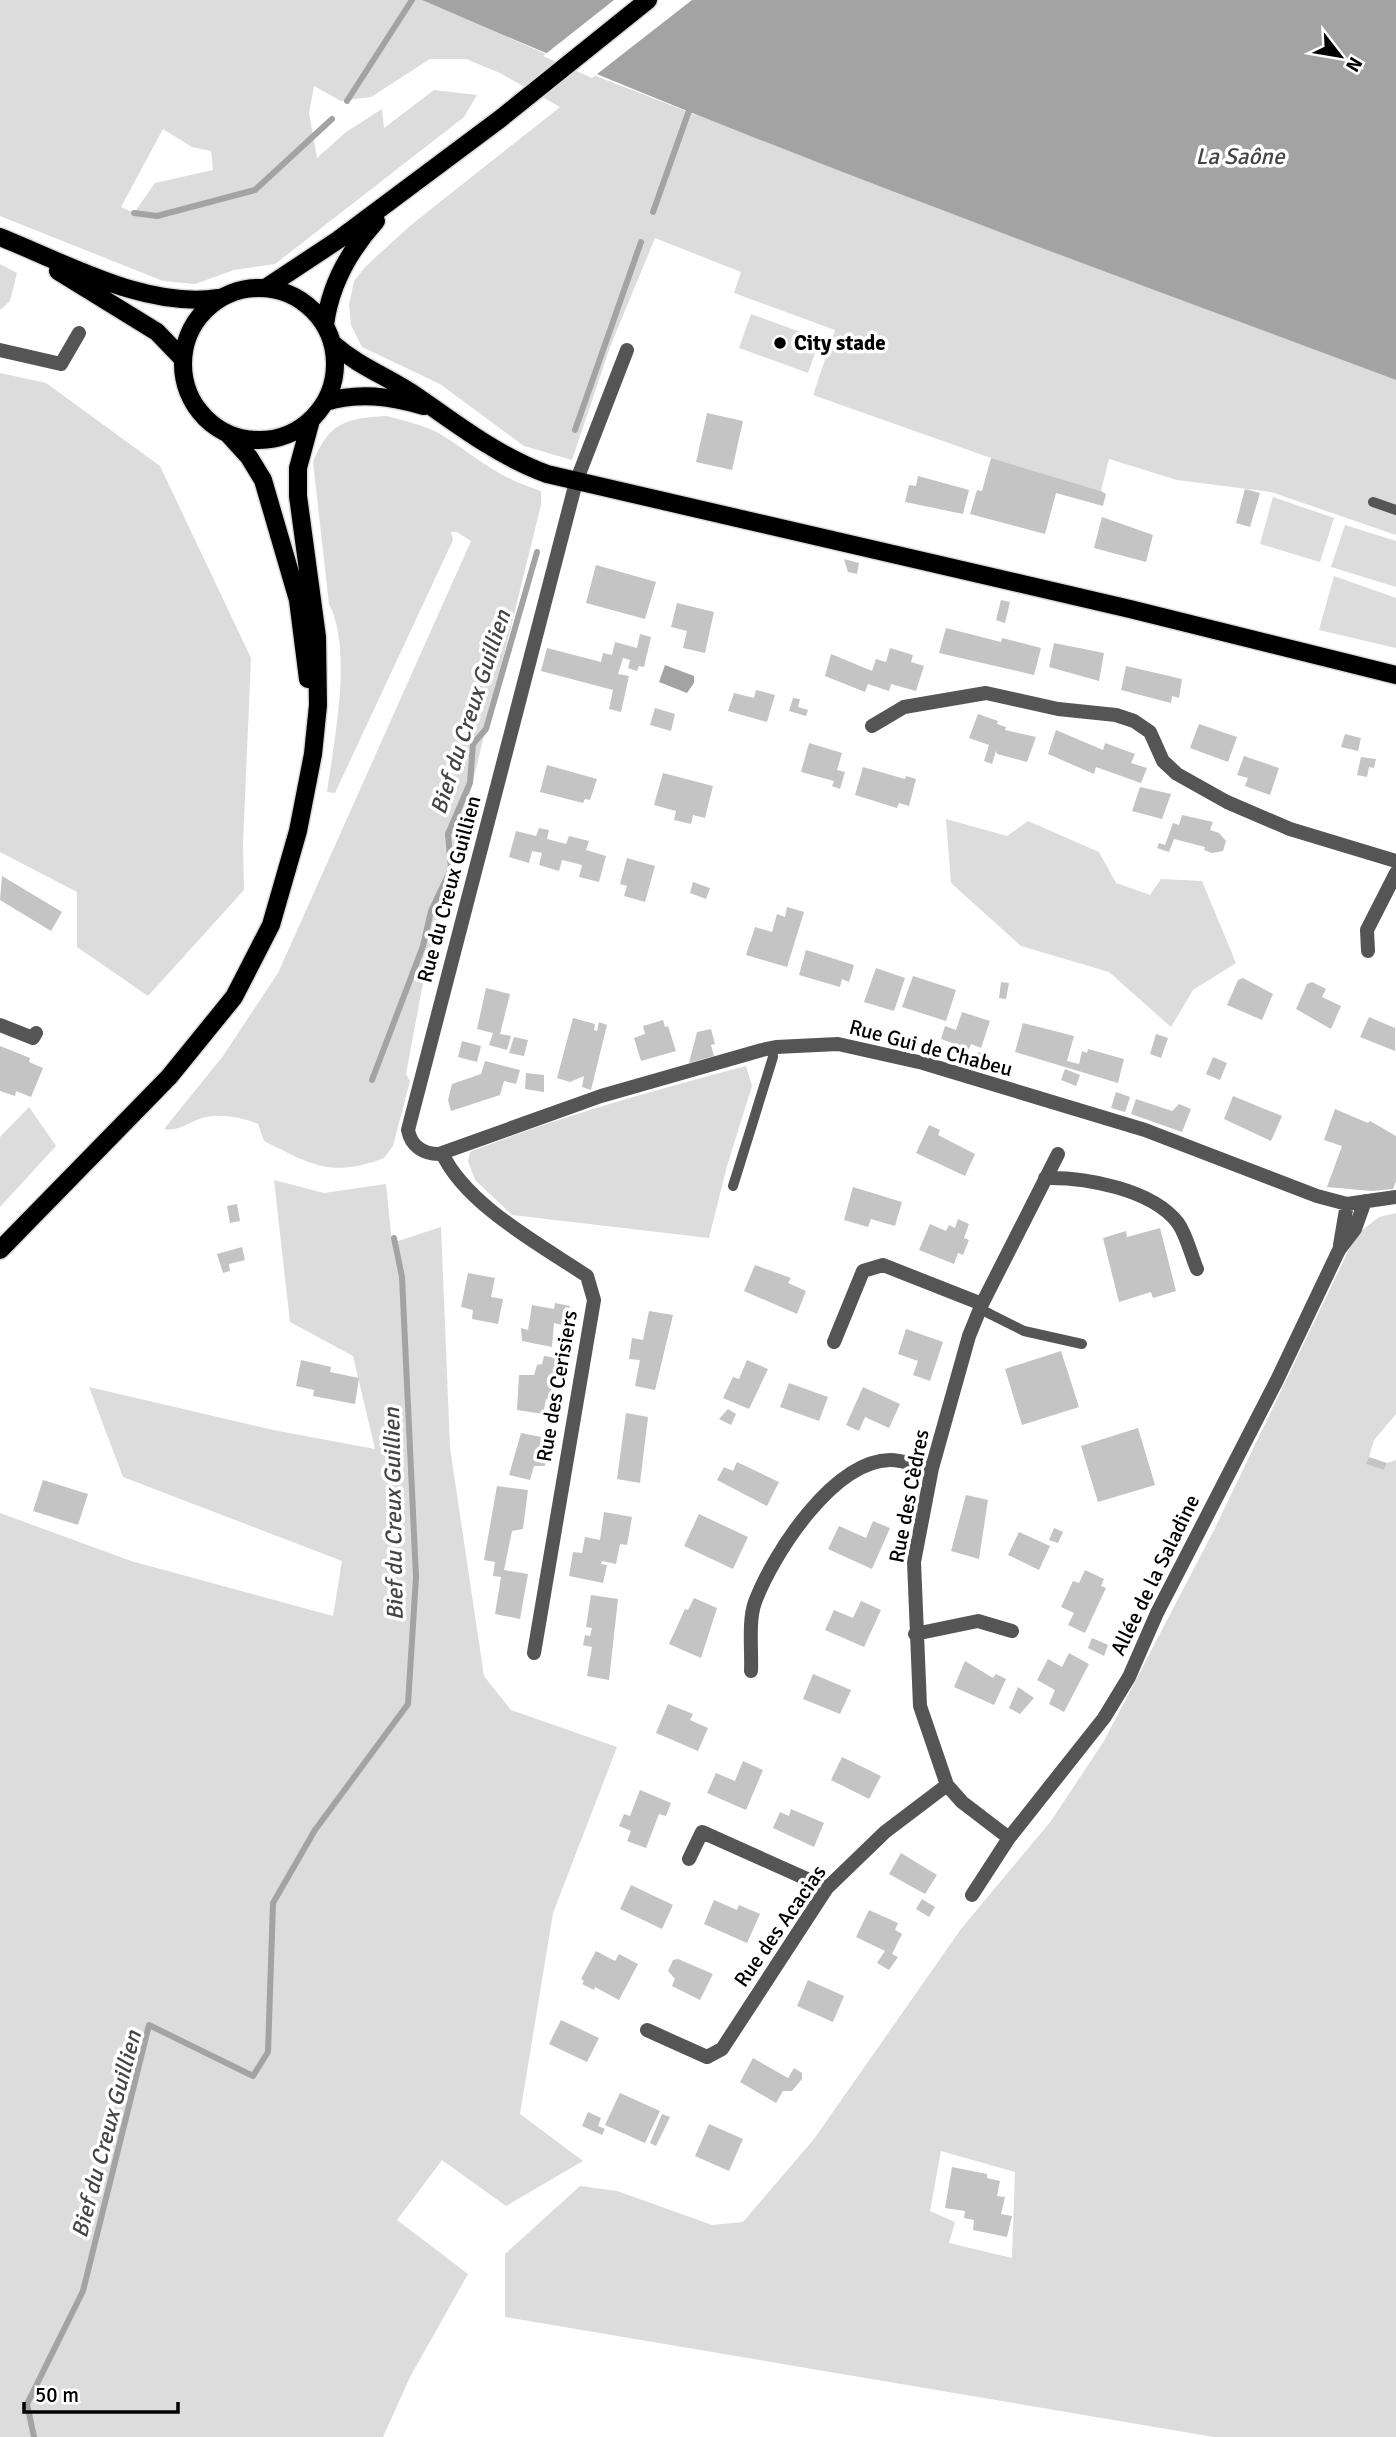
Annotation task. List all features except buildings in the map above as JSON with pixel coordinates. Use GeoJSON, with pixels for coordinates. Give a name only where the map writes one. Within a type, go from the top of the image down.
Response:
{"type":"FeatureCollection","features":[{"type":"Feature","properties":{"kind":"main road"},"geometry":{"type":"LineString","coordinates":[[267,287],[397,197],[500,119],[648,0]]}},
{"type":"Feature","properties":{"kind":"main road"},"geometry":{"type":"LineString","coordinates":[[325,326],[329,299],[338,275],[366,232],[397,197]]}},
{"type":"Feature","properties":{"kind":"main road"},"geometry":{"type":"LineString","coordinates":[[0,238],[139,293],[194,302],[219,298],[234,291],[267,287],[301,299],[325,326],[332,343],[335,363],[333,383],[325,402],[311,420],[292,433],[272,440],[249,440],[228,434],[208,422],[193,404],[184,382],[183,358],[188,335],[201,314],[219,298]]}},
{"type":"Feature","properties":{"kind":"main road"},"geometry":{"type":"LineString","coordinates":[[0,238],[89,287],[157,331],[183,358]]}},
{"type":"Feature","properties":{"kind":"main road"},"geometry":{"type":"LineString","coordinates":[[332,343],[356,363],[410,392],[508,457],[576,482],[1134,610],[1396,675]]}},
{"type":"Feature","properties":{"kind":"main road"},"geometry":{"type":"LineString","coordinates":[[325,402],[345,396],[373,396],[434,410]]}},
{"type":"Feature","properties":{"kind":"main road"},"geometry":{"type":"LineString","coordinates":[[0,1250],[169,1077],[234,997],[271,925],[299,831],[313,754],[318,705],[317,636],[298,496],[298,468],[311,420]]}},
{"type":"Feature","properties":{"kind":"main road"},"geometry":{"type":"LineString","coordinates":[[228,434],[249,457],[263,480],[298,600],[311,696],[313,754]]}},
{"type":"Feature","properties":{"kind":"street"},"geometry":{"type":"LineString","coordinates":[[0,350],[61,365],[79,333]]}},
{"type":"Feature","properties":{"kind":"street","name":"Rue du Creux Guillien"},"geometry":{"type":"LineString","coordinates":[[442,1153],[426,1153],[414,1144],[408,1130],[576,482],[627,350]]}},
{"type":"Feature","properties":{"kind":"street"},"geometry":{"type":"LineString","coordinates":[[872,726],[904,707],[986,693],[1058,709],[1116,716],[1133,721],[1150,732],[1163,761],[1177,774],[1227,802],[1290,828],[1396,861]]}},
{"type":"Feature","properties":{"kind":"street"},"geometry":{"type":"LineString","coordinates":[[1368,951],[1367,930],[1396,873]]}},
{"type":"Feature","properties":{"kind":"street"},"geometry":{"type":"LineString","coordinates":[[0,1024],[33,1038],[36,1033]]}},
{"type":"Feature","properties":{"kind":"street","name":"Rue Gui de Chabeu"},"geometry":{"type":"LineString","coordinates":[[442,1153],[601,1096],[772,1048],[838,1044],[923,1063],[1145,1130],[1317,1196],[1347,1204],[1396,1197]]}},
{"type":"Feature","properties":{"kind":"street","name":"Rue des Cerisiers"},"geometry":{"type":"LineString","coordinates":[[442,1153],[461,1183],[496,1213],[587,1276],[594,1300],[534,1653]]}},
{"type":"Feature","properties":{"kind":"street","name":"Rue des Cèdres"},"geometry":{"type":"LineString","coordinates":[[1009,1838],[962,1802],[947,1785],[920,1706],[914,1562],[932,1468],[981,1307],[1058,1154]]}},
{"type":"Feature","properties":{"kind":"street"},"geometry":{"type":"LineString","coordinates":[[1045,1178],[1073,1177],[1105,1184],[1166,1211],[1179,1225],[1197,1269]]}},
{"type":"Feature","properties":{"kind":"street","name":"Allée de la Saladine"},"geometry":{"type":"LineString","coordinates":[[972,1895],[1009,1838],[1104,1718],[1129,1677],[1157,1613],[1277,1380],[1339,1250],[1355,1229],[1365,1201]]}},
{"type":"Feature","properties":{"kind":"street","name":"Allée de la Saladine"},"geometry":{"type":"LineString","coordinates":[[1339,1250],[1347,1204]]}},
{"type":"Feature","properties":{"kind":"street"},"geometry":{"type":"LineString","coordinates":[[834,1342],[863,1271],[883,1265],[981,1307]]}},
{"type":"Feature","properties":{"kind":"street"},"geometry":{"type":"LineString","coordinates":[[751,1671],[754,1604],[790,1538],[831,1487],[852,1470],[889,1460],[932,1468]]}},
{"type":"Feature","properties":{"kind":"street"},"geometry":{"type":"LineString","coordinates":[[915,1634],[978,1621],[1012,1631]]}},
{"type":"Feature","properties":{"kind":"street","name":"Rue des Acacias"},"geometry":{"type":"LineString","coordinates":[[647,2030],[707,2057],[722,2049],[827,1888],[885,1832],[947,1785]]}},
{"type":"Feature","properties":{"kind":"street"},"geometry":{"type":"LineString","coordinates":[[689,1859],[702,1832],[827,1888]]}},
{"type":"Feature","properties":{"kind":"lane"},"geometry":{"type":"LineString","coordinates":[[1373,502],[1396,510]]}},
{"type":"Feature","properties":{"kind":"lane"},"geometry":{"type":"LineString","coordinates":[[733,1186],[773,1057],[772,1048]]}},
{"type":"Feature","properties":{"kind":"lane"},"geometry":{"type":"LineString","coordinates":[[981,1307],[1024,1331],[1082,1344]]}},
{"type":"Feature","properties":{"kind":"shaded area"},"geometry":{"type":"Polygon","coordinates":[[[0,0],[422,0],[601,78],[902,195],[1396,380],[1396,535],[1271,492],[1177,480],[1109,459],[1101,491],[991,458],[813,395],[835,330],[734,293],[741,272],[655,238],[610,347],[572,460],[524,446],[440,384],[362,347],[351,325],[349,305],[354,281],[366,266],[411,225],[560,107],[500,73],[466,59],[430,59],[371,97],[341,101],[314,86],[309,113],[317,158],[346,132],[382,109],[384,128],[434,90],[477,95],[464,117],[275,264],[234,270],[195,284],[163,281],[0,216],[0,0]],[[163,129],[121,207],[134,213],[155,183],[213,170],[211,151],[192,147],[163,129]]]}},
{"type":"Feature","properties":{"kind":"shaded area"},"geometry":{"type":"Polygon","coordinates":[[[0,264],[17,273],[10,301],[0,310],[0,264]]]}},
{"type":"Feature","properties":{"kind":"shaded area","name":"City stade"},"geometry":{"type":"Polygon","coordinates":[[[751,314],[820,339],[808,373],[739,348],[751,314]]]}},
{"type":"Feature","properties":{"kind":"shaded area"},"geometry":{"type":"Polygon","coordinates":[[[0,373],[46,383],[160,466],[251,658],[243,844],[244,890],[148,996],[77,947],[77,892],[0,852],[0,373]]]}},
{"type":"Feature","properties":{"kind":"shaded area"},"geometry":{"type":"Polygon","coordinates":[[[386,416],[442,435],[489,467],[541,491],[541,505],[423,983],[406,1074],[410,1081],[393,1146],[384,1158],[366,1164],[335,1168],[309,1162],[264,1141],[258,1124],[238,1118],[209,1117],[179,1128],[164,1129],[223,1056],[278,973],[471,541],[457,532],[451,532],[453,540],[335,793],[327,792],[340,696],[340,646],[329,604],[313,462],[325,439],[340,425],[349,421],[386,416]]]}},
{"type":"Feature","properties":{"kind":"shaded area"},"geometry":{"type":"Polygon","coordinates":[[[1273,497],[1334,518],[1320,562],[1260,544],[1273,497]]]}},
{"type":"Feature","properties":{"kind":"shaded area"},"geometry":{"type":"Polygon","coordinates":[[[1345,525],[1396,541],[1396,587],[1331,567],[1345,525]]]}},
{"type":"Feature","properties":{"kind":"shaded area"},"geometry":{"type":"Polygon","coordinates":[[[1334,576],[1396,598],[1396,648],[1319,630],[1334,576]]]}},
{"type":"Feature","properties":{"kind":"shaded area"},"geometry":{"type":"Polygon","coordinates":[[[946,819],[1007,836],[1028,821],[1099,852],[1116,883],[1150,895],[1161,879],[1202,881],[1236,963],[1193,990],[1171,1027],[1109,972],[1021,946],[951,883],[946,819]]]}},
{"type":"Feature","properties":{"kind":"shaded area"},"geometry":{"type":"Polygon","coordinates":[[[746,1066],[752,1086],[727,1166],[709,1238],[512,1215],[475,1180],[468,1161],[470,1152],[572,1116],[746,1066]]]}},
{"type":"Feature","properties":{"kind":"shaded area"},"geometry":{"type":"Polygon","coordinates":[[[29,1107],[56,1146],[0,1207],[0,1137],[29,1107]]]}},
{"type":"Feature","properties":{"kind":"shaded area"},"geometry":{"type":"Polygon","coordinates":[[[274,1180],[324,1193],[386,1184],[392,1243],[441,1227],[450,1448],[484,1676],[511,1710],[617,1747],[553,1913],[520,2114],[583,2161],[506,2206],[442,2160],[397,2220],[468,2274],[410,2377],[383,2437],[0,2437],[0,1513],[131,1561],[333,1616],[342,1561],[123,1477],[89,1387],[273,1430],[375,1449],[353,1356],[290,1322],[274,1180]]]}},
{"type":"Feature","properties":{"kind":"shaded area"},"geometry":{"type":"Polygon","coordinates":[[[1396,1213],[1396,1414],[1374,1440],[1367,1464],[1384,1470],[1387,1463],[1396,1460],[1396,2437],[1214,2437],[505,2317],[505,2254],[580,2186],[617,2191],[712,2225],[743,2222],[814,2139],[961,1929],[1051,1821],[1104,1741],[1214,1530],[1356,1235],[1379,1217],[1396,1213]],[[941,2151],[930,2211],[955,2222],[949,2243],[1012,2258],[1015,2172],[941,2151]]]}},
{"type":"Feature","properties":{"kind":"water","name":"La Saône"},"geometry":{"type":"Polygon","coordinates":[[[422,0],[1396,0],[1396,380],[785,150],[542,52],[422,0]]]}},
{"type":"Feature","properties":{"kind":"water"},"geometry":{"type":"Polygon","coordinates":[[[665,665],[694,676],[694,683],[687,693],[659,682],[665,665]]]}},
{"type":"Feature","properties":{"kind":"pier"},"geometry":{"type":"Polygon","coordinates":[[[614,0],[692,0],[592,78],[543,56],[614,0]]]}},
{"type":"Feature","properties":{"kind":"waterway"},"geometry":{"type":"LineString","coordinates":[[347,101],[412,0]]}},
{"type":"Feature","properties":{"kind":"waterway","name":"Bief du Creux Guillien"},"geometry":{"type":"LineString","coordinates":[[653,212],[691,105]]}},
{"type":"Feature","properties":{"kind":"waterway"},"geometry":{"type":"LineString","coordinates":[[134,213],[157,216],[255,190],[332,119]]}},
{"type":"Feature","properties":{"kind":"waterway","name":"Bief du Creux Guillien"},"geometry":{"type":"LineString","coordinates":[[575,430],[641,242]]}},
{"type":"Feature","properties":{"kind":"waterway","name":"Bief du Creux Guillien"},"geometry":{"type":"LineString","coordinates":[[372,1080],[423,946],[431,911],[451,869],[448,834],[470,783],[473,744],[486,729],[537,552]]}},
{"type":"Feature","properties":{"kind":"waterway","name":"Bief du Creux Guillien"},"geometry":{"type":"LineString","coordinates":[[34,2437],[27,2404],[83,2291],[149,2025],[253,2076],[268,2052],[273,1903],[315,1830],[408,1704],[416,1577],[402,1277],[394,1238]]}},
{"type":"Feature","properties":{"kind":"place","name":"City stade"},"geometry":{"type":"Point","coordinates":[780,343]}}]}
